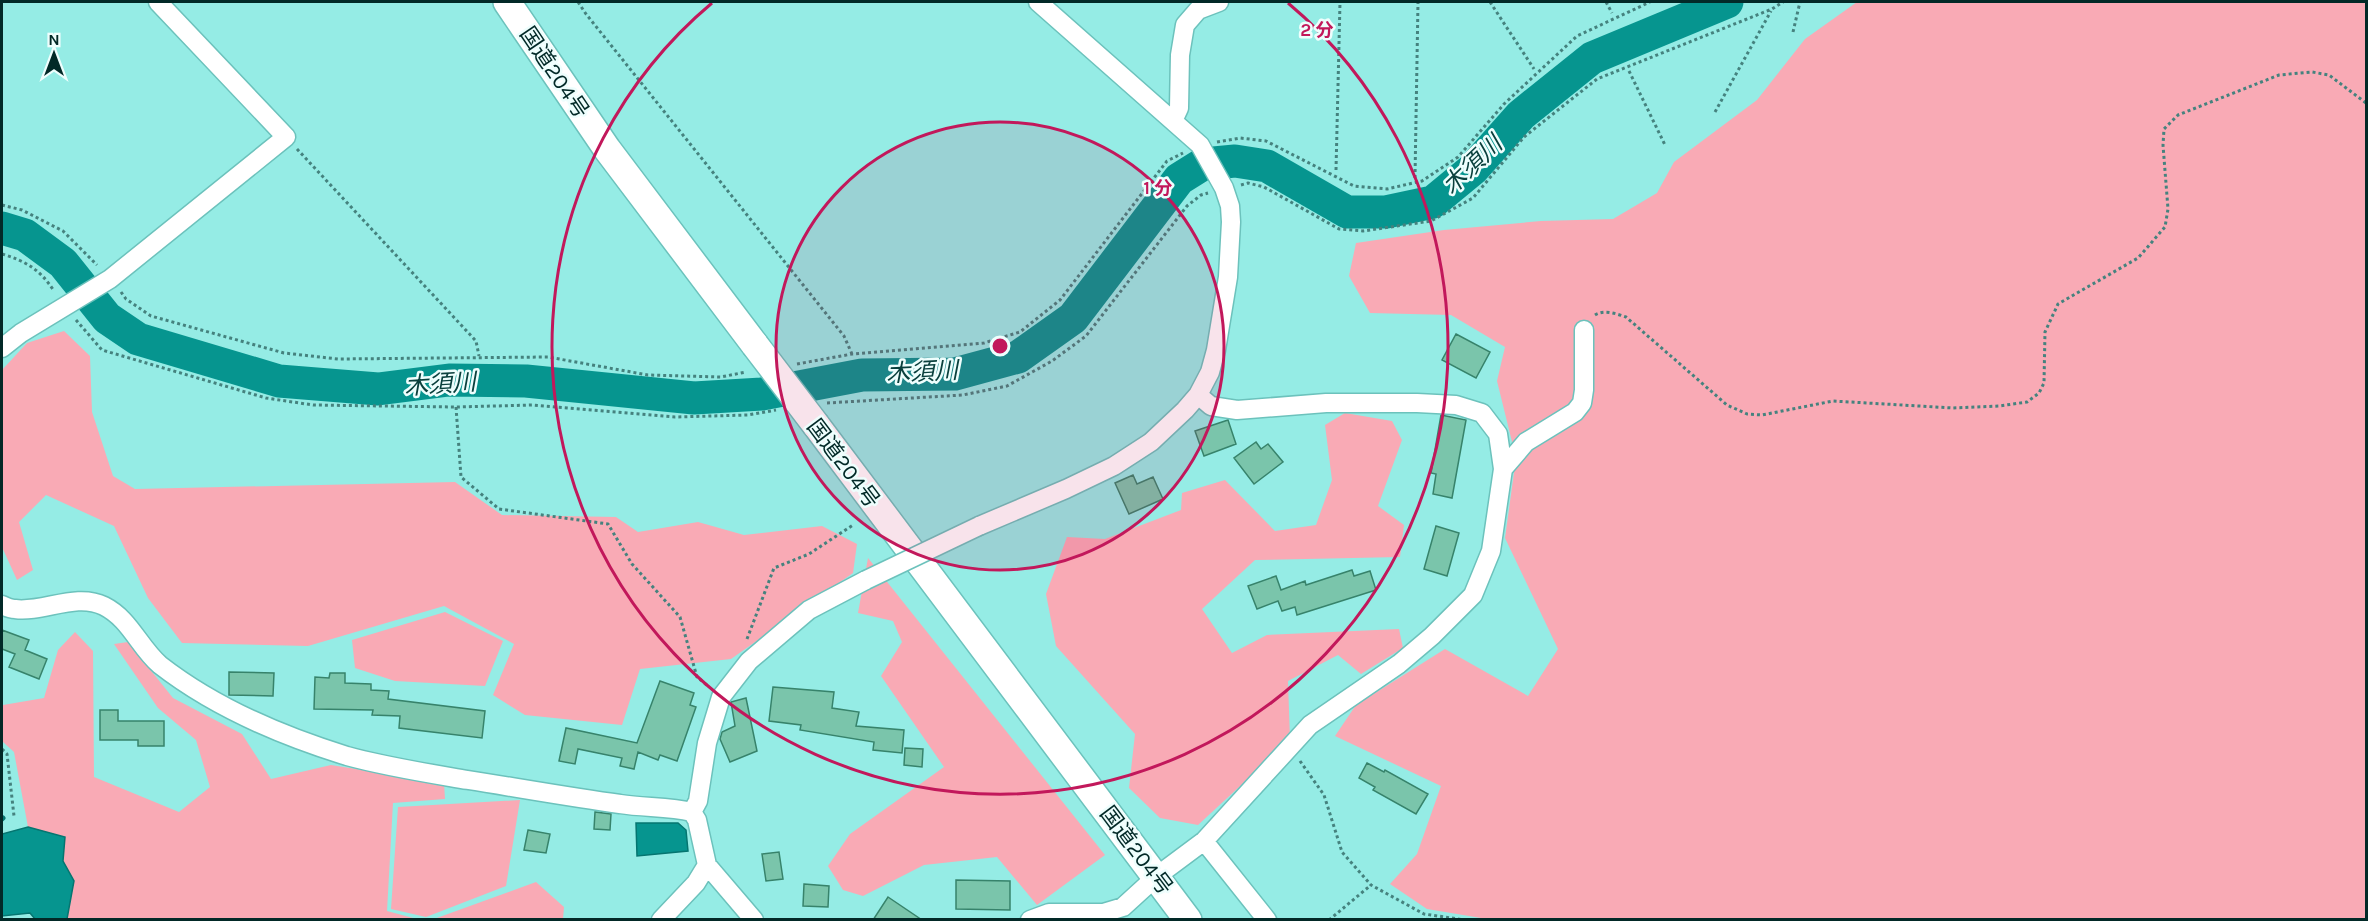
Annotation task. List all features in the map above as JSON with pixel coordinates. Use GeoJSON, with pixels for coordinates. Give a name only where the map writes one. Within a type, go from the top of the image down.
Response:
{"type":"FeatureCollection","features":[{"type":"Feature","properties":{"kind":"highway","name":"国道204号"},"geometry":{"type":"LineString","coordinates":[[507,2],[755,358],[821,414],[1188,920]]}},
{"type":"Feature","properties":{"kind":"street"},"geometry":{"type":"LineString","coordinates":[[2,348],[21,333],[110,279],[286,137],[158,2]]}},
{"type":"Feature","properties":{"kind":"street"},"geometry":{"type":"LineString","coordinates":[[693,812],[698,801],[706,743],[721,697],[749,661],[809,610],[979,526],[1114,466],[1151,442],[1198,395],[1210,372],[1228,277],[1232,222],[1224,188],[1200,145],[1038,2]]}},
{"type":"Feature","properties":{"kind":"street"},"geometry":{"type":"LineString","coordinates":[[1173,121],[1179,108],[1180,55],[1185,25],[1198,10],[1219,2]]}},
{"type":"Feature","properties":{"kind":"street"},"geometry":{"type":"LineString","coordinates":[[1503,469],[1526,442],[1575,412],[1582,403],[1584,330]]}},
{"type":"Feature","properties":{"kind":"street"},"geometry":{"type":"LineString","coordinates":[[1030,920],[1049,913],[1103,913],[1123,907],[1157,876],[1204,840],[1310,725],[1399,664],[1432,636],[1473,595],[1491,551],[1503,469],[1498,435],[1482,413],[1456,405],[1326,403],[1237,410],[1211,406],[1198,395]]}},
{"type":"Feature","properties":{"kind":"street"},"geometry":{"type":"LineString","coordinates":[[2,606],[15,610],[87,601],[102,605],[120,615],[157,662],[186,685],[231,709],[290,735],[346,755],[390,767],[558,795],[639,807],[674,807],[693,812],[697,820],[707,865],[754,920]]}},
{"type":"Feature","properties":{"kind":"street"},"geometry":{"type":"LineString","coordinates":[[1204,840],[1268,920]]}},
{"type":"Feature","properties":{"kind":"street"},"geometry":{"type":"LineString","coordinates":[[661,920],[696,883],[707,865]]}},
{"type":"Feature","properties":{"kind":"path"},"geometry":{"type":"LineString","coordinates":[[578,2],[844,336],[852,354]]}},
{"type":"Feature","properties":{"kind":"path"},"geometry":{"type":"LineString","coordinates":[[1336,170],[1340,2]]}},
{"type":"Feature","properties":{"kind":"path"},"geometry":{"type":"LineString","coordinates":[[1415,178],[1418,2]]}},
{"type":"Feature","properties":{"kind":"path"},"geometry":{"type":"LineString","coordinates":[[1490,2],[1534,69]]}},
{"type":"Feature","properties":{"kind":"path"},"geometry":{"type":"LineString","coordinates":[[1606,2],[1612,13]]}},
{"type":"Feature","properties":{"kind":"path"},"geometry":{"type":"LineString","coordinates":[[787,366],[852,354],[984,344],[1020,332],[1060,300],[1167,161],[1200,145],[1240,138],[1266,141],[1354,186],[1387,189],[1422,181],[1458,157],[1504,104],[1577,36],[1650,2]]}},
{"type":"Feature","properties":{"kind":"path"},"geometry":{"type":"LineString","coordinates":[[821,414],[963,395],[1007,386],[1052,362],[1086,336],[1187,206],[1201,195],[1248,183],[1264,187],[1339,229],[1363,231],[1431,221],[1473,198],[1524,137],[1597,79],[1772,9],[1783,2]]}},
{"type":"Feature","properties":{"kind":"path"},"geometry":{"type":"LineString","coordinates":[[1793,32],[1800,2]]}},
{"type":"Feature","properties":{"kind":"path"},"geometry":{"type":"LineString","coordinates":[[1715,112],[1772,9]]}},
{"type":"Feature","properties":{"kind":"path"},"geometry":{"type":"LineString","coordinates":[[1629,71],[1665,145]]}},
{"type":"Feature","properties":{"kind":"path"},"geometry":{"type":"LineString","coordinates":[[1584,330],[1589,320],[1599,312],[1626,317],[1727,405],[1747,414],[1762,415],[1833,401],[1953,408],[2027,402],[2039,393],[2044,383],[2045,332],[2058,304],[2138,258],[2165,227],[2168,209],[2164,129],[2178,115],[2279,75],[2312,72],[2329,75],[2367,103]]}},
{"type":"Feature","properties":{"kind":"path"},"geometry":{"type":"LineString","coordinates":[[286,137],[476,341],[479,356]]}},
{"type":"Feature","properties":{"kind":"path"},"geometry":{"type":"LineString","coordinates":[[2,205],[22,210],[63,231],[110,279],[126,299],[151,316],[284,353],[338,359],[548,357],[648,375],[721,377],[755,358]]}},
{"type":"Feature","properties":{"kind":"path"},"geometry":{"type":"LineString","coordinates":[[2,254],[25,261],[47,281],[65,308],[102,350],[266,398],[313,405],[456,407],[533,405],[675,417],[748,415],[781,409]]}},
{"type":"Feature","properties":{"kind":"path"},"geometry":{"type":"LineString","coordinates":[[456,407],[461,477],[500,509],[608,524],[632,564],[681,616],[698,677],[721,697]]}},
{"type":"Feature","properties":{"kind":"path"},"geometry":{"type":"LineString","coordinates":[[749,661],[747,639],[774,568],[809,554],[854,525]]}},
{"type":"Feature","properties":{"kind":"path"},"geometry":{"type":"LineString","coordinates":[[1290,747],[1324,795],[1342,852],[1371,885],[1424,914],[1465,920]]}},
{"type":"Feature","properties":{"kind":"path"},"geometry":{"type":"LineString","coordinates":[[2,748],[7,753],[14,816]]}},
{"type":"Feature","properties":{"kind":"path"},"geometry":{"type":"LineString","coordinates":[[1329,920],[1371,885]]}},
{"type":"Feature","properties":{"kind":"shaded area"},"geometry":{"type":"Polygon","coordinates":[[[1857,2],[2366,2],[2366,919],[1493,920],[1427,909],[1390,884],[1417,854],[1441,786],[1335,736],[1356,705],[1445,649],[1528,696],[1558,649],[1505,538],[1516,458],[1497,381],[1505,347],[1451,315],[1370,313],[1349,276],[1356,243],[1444,230],[1541,221],[1613,219],[1657,193],[1674,162],[1757,100],[1805,39],[1857,2]]]}},
{"type":"Feature","properties":{"kind":"shaded area"},"geometry":{"type":"Polygon","coordinates":[[[64,331],[90,356],[92,412],[113,476],[135,489],[455,482],[502,515],[616,517],[638,532],[698,522],[744,535],[822,526],[857,544],[853,573],[731,659],[640,669],[622,725],[525,715],[493,695],[514,644],[444,606],[308,646],[182,643],[148,598],[114,526],[46,495],[19,522],[33,570],[17,580],[2,547],[2,370],[27,343],[64,331]]]}},
{"type":"Feature","properties":{"kind":"shaded area"},"geometry":{"type":"Polygon","coordinates":[[[1345,413],[1392,421],[1402,440],[1378,506],[1404,525],[1400,557],[1255,560],[1202,609],[1232,653],[1267,635],[1399,629],[1403,648],[1361,674],[1338,655],[1288,681],[1290,740],[1198,825],[1160,818],[1129,788],[1135,734],[1056,646],[1046,594],[1067,537],[1105,539],[1181,510],[1182,493],[1225,480],[1275,531],[1316,525],[1332,480],[1325,425],[1345,413]]]}},
{"type":"Feature","properties":{"kind":"shaded area"},"geometry":{"type":"Polygon","coordinates":[[[868,558],[1105,855],[1037,905],[997,857],[924,865],[863,896],[843,890],[828,866],[850,834],[944,767],[881,676],[902,642],[893,621],[858,613],[868,558]]]}},
{"type":"Feature","properties":{"kind":"shaded area"},"geometry":{"type":"Polygon","coordinates":[[[445,612],[503,641],[485,686],[395,681],[355,668],[352,640],[445,612]]]}},
{"type":"Feature","properties":{"kind":"shaded area"},"geometry":{"type":"Polygon","coordinates":[[[75,632],[93,651],[94,777],[179,812],[210,787],[196,740],[158,708],[114,644],[128,642],[173,698],[242,734],[271,779],[331,765],[444,783],[445,799],[393,803],[387,911],[417,919],[67,919],[74,881],[63,861],[65,837],[28,827],[14,752],[2,741],[2,703],[3,705],[44,698],[58,650],[75,632]]]}},
{"type":"Feature","properties":{"kind":"shaded area"},"geometry":{"type":"Polygon","coordinates":[[[520,800],[506,886],[426,917],[391,909],[398,807],[520,800]]]}},
{"type":"Feature","properties":{"kind":"shaded area"},"geometry":{"type":"Polygon","coordinates":[[[536,882],[564,907],[563,919],[434,919],[536,882]]]}},
{"type":"Feature","properties":{"kind":"water"},"geometry":{"type":"Polygon","coordinates":[[[636,823],[678,823],[686,830],[688,851],[637,856],[636,823]]]}},
{"type":"Feature","properties":{"kind":"water"},"geometry":{"type":"Polygon","coordinates":[[[28,827],[65,837],[63,861],[74,881],[67,919],[35,919],[30,913],[2,916],[2,834],[28,827]]]}},
{"type":"Feature","properties":{"kind":"building"},"geometry":{"type":"Polygon","coordinates":[[[1456,334],[1490,352],[1476,378],[1442,360],[1456,334]]]}},
{"type":"Feature","properties":{"kind":"building"},"geometry":{"type":"Polygon","coordinates":[[[1441,415],[1466,420],[1452,498],[1433,494],[1436,474],[1431,473],[1441,415]]]}},
{"type":"Feature","properties":{"kind":"building"},"geometry":{"type":"Polygon","coordinates":[[[1228,420],[1236,444],[1204,456],[1195,431],[1228,420]]]}},
{"type":"Feature","properties":{"kind":"building"},"geometry":{"type":"Polygon","coordinates":[[[1256,442],[1261,449],[1268,444],[1283,462],[1254,484],[1234,458],[1256,442]]]}},
{"type":"Feature","properties":{"kind":"building"},"geometry":{"type":"Polygon","coordinates":[[[1133,475],[1137,484],[1153,477],[1163,499],[1129,514],[1115,483],[1133,475]]]}},
{"type":"Feature","properties":{"kind":"building"},"geometry":{"type":"Polygon","coordinates":[[[1436,526],[1459,533],[1447,576],[1424,569],[1436,526]]]}},
{"type":"Feature","properties":{"kind":"building"},"geometry":{"type":"Polygon","coordinates":[[[1352,570],[1354,576],[1370,571],[1376,590],[1297,615],[1295,607],[1282,611],[1278,601],[1257,609],[1248,586],[1276,576],[1281,590],[1305,581],[1306,585],[1352,570]]]}},
{"type":"Feature","properties":{"kind":"building"},"geometry":{"type":"Polygon","coordinates":[[[2,630],[29,640],[25,650],[47,659],[39,679],[9,667],[15,654],[2,649],[2,630]]]}},
{"type":"Feature","properties":{"kind":"building"},"geometry":{"type":"Polygon","coordinates":[[[229,672],[274,673],[273,696],[229,695],[229,672]]]}},
{"type":"Feature","properties":{"kind":"building"},"geometry":{"type":"Polygon","coordinates":[[[330,673],[345,673],[345,683],[371,684],[371,690],[389,691],[388,699],[485,711],[482,738],[399,728],[400,716],[372,715],[373,710],[314,709],[315,677],[329,678],[330,673]]]}},
{"type":"Feature","properties":{"kind":"building"},"geometry":{"type":"Polygon","coordinates":[[[660,681],[694,693],[690,705],[696,707],[677,761],[660,755],[658,760],[638,752],[634,769],[620,766],[622,758],[578,749],[575,764],[559,761],[566,728],[637,743],[660,681]]]}},
{"type":"Feature","properties":{"kind":"building"},"geometry":{"type":"Polygon","coordinates":[[[773,687],[834,692],[832,708],[859,712],[856,726],[904,730],[902,753],[873,750],[874,742],[800,730],[801,725],[769,721],[773,687]]]}},
{"type":"Feature","properties":{"kind":"building"},"geometry":{"type":"Polygon","coordinates":[[[746,698],[757,751],[730,762],[720,739],[722,732],[735,726],[731,702],[746,698]]]}},
{"type":"Feature","properties":{"kind":"building"},"geometry":{"type":"Polygon","coordinates":[[[100,710],[118,710],[118,721],[164,721],[164,746],[138,746],[138,740],[100,740],[100,710]]]}},
{"type":"Feature","properties":{"kind":"building"},"geometry":{"type":"Polygon","coordinates":[[[905,748],[923,749],[922,767],[904,765],[905,748]]]}},
{"type":"Feature","properties":{"kind":"building"},"geometry":{"type":"Polygon","coordinates":[[[1367,763],[1384,772],[1385,770],[1428,794],[1416,814],[1373,790],[1375,787],[1359,778],[1367,763]]]}},
{"type":"Feature","properties":{"kind":"building"},"geometry":{"type":"Polygon","coordinates":[[[595,812],[611,814],[610,830],[594,829],[595,812]]]}},
{"type":"Feature","properties":{"kind":"building"},"geometry":{"type":"Polygon","coordinates":[[[528,830],[550,834],[546,853],[524,850],[528,830]]]}},
{"type":"Feature","properties":{"kind":"building"},"geometry":{"type":"Polygon","coordinates":[[[779,852],[783,879],[766,881],[762,854],[779,852]]]}},
{"type":"Feature","properties":{"kind":"building"},"geometry":{"type":"Polygon","coordinates":[[[956,880],[1010,881],[1010,910],[956,909],[956,880]]]}},
{"type":"Feature","properties":{"kind":"building"},"geometry":{"type":"Polygon","coordinates":[[[804,884],[829,886],[828,907],[803,906],[804,884]]]}},
{"type":"Feature","properties":{"kind":"building"},"geometry":{"type":"Polygon","coordinates":[[[888,897],[922,920],[873,920],[888,897]]]}},
{"type":"Feature","properties":{"kind":"waterway","name":"木須川"},"geometry":{"type":"LineString","coordinates":[[2,228],[25,235],[63,263],[107,318],[138,339],[279,381],[378,389],[449,380],[526,381],[694,398],[762,394],[862,375],[955,374],[1018,357],[1073,318],[1179,179],[1203,164],[1235,161],[1267,166],[1347,212],[1386,212],[1433,202],[1473,169],[1521,115],[1592,58],[1727,2]]}}]}
